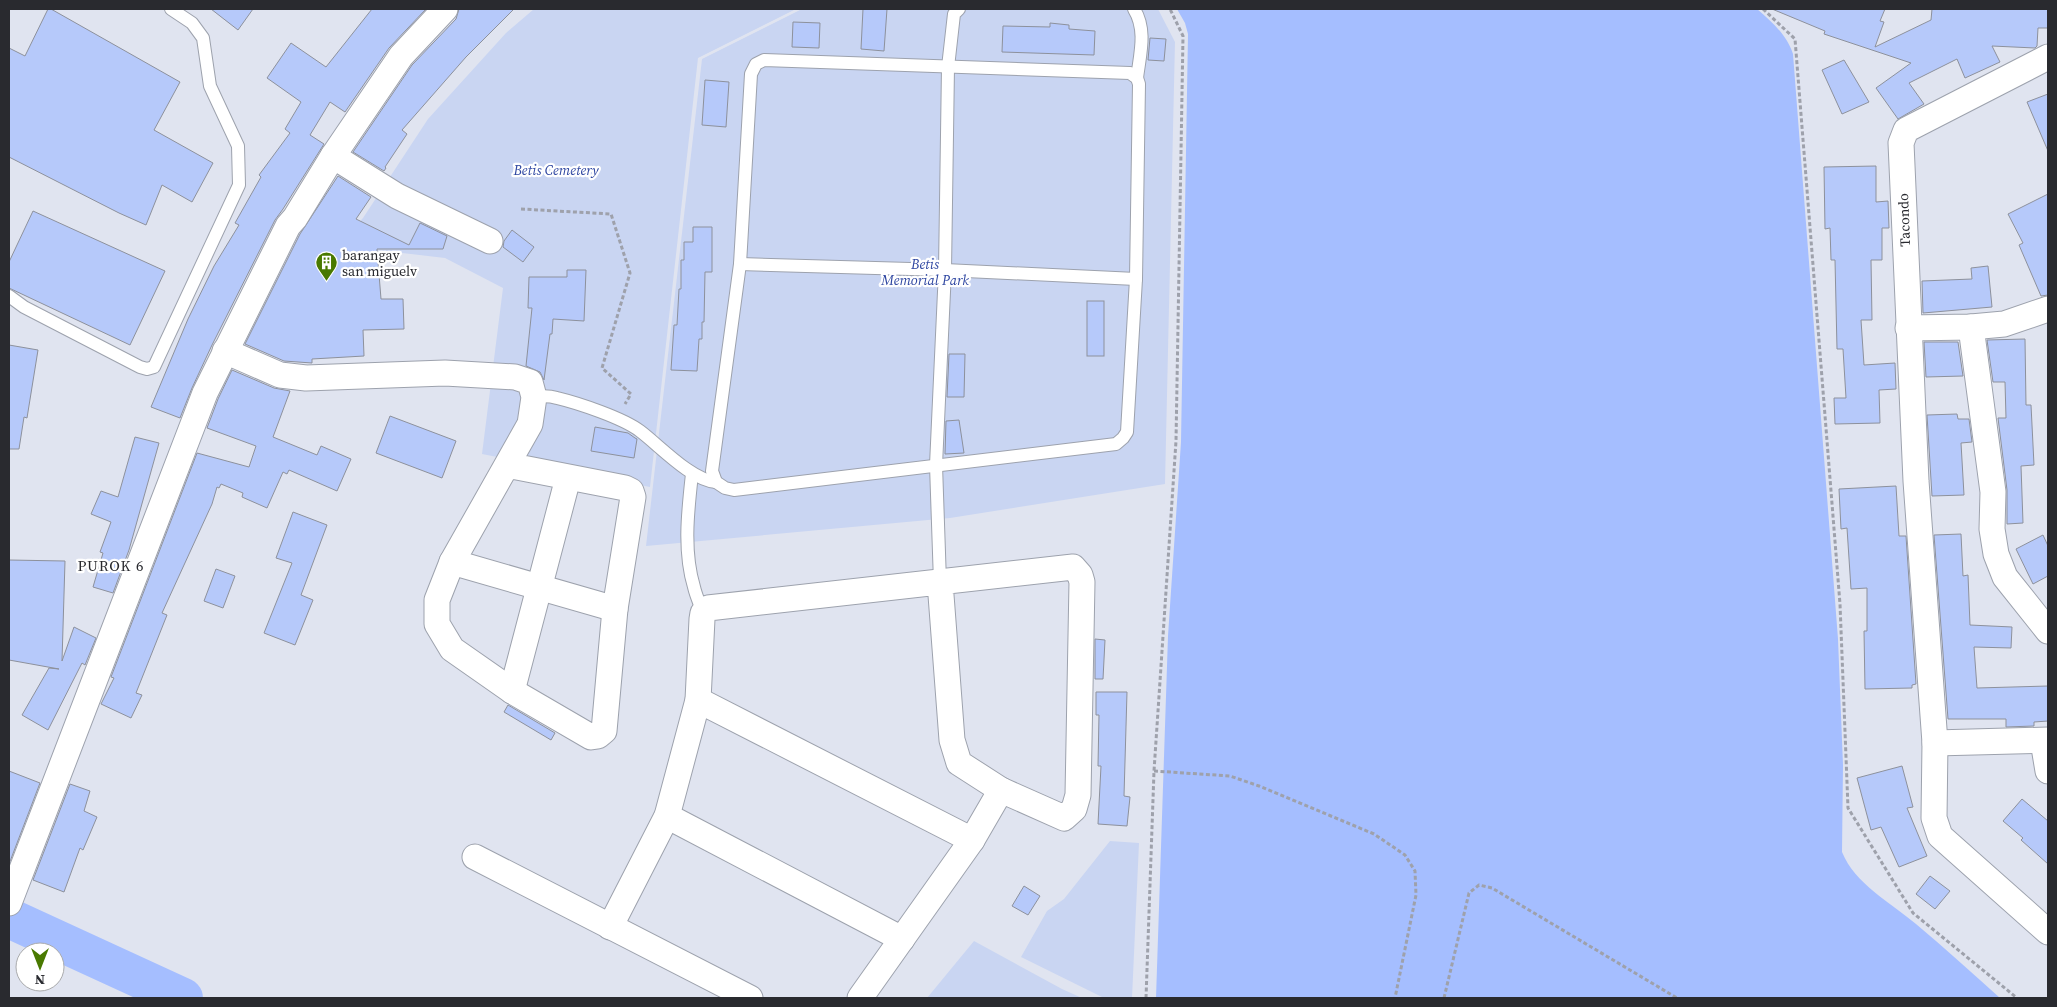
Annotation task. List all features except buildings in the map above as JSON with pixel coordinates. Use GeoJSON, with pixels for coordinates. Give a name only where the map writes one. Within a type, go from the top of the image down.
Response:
{"type":"FeatureCollection","features":[{"type":"Feature","properties":{"kind":"street"},"geometry":{"type":"LineString","coordinates":[[9,903],[205,393],[225,351],[288,226],[295,218],[333,156],[402,56],[445,9]]}},
{"type":"Feature","properties":{"kind":"street","name":"Tacondo"},"geometry":{"type":"LineString","coordinates":[[2048,57],[1906,130],[1901,143],[1908,328],[1917,490],[1935,743],[1934,818],[1940,836],[2048,932]]}},
{"type":"Feature","properties":{"kind":"street"},"geometry":{"type":"LineString","coordinates":[[333,156],[397,196],[490,241]]}},
{"type":"Feature","properties":{"kind":"street"},"geometry":{"type":"LineString","coordinates":[[1908,328],[1971,327],[2004,324],[2048,309]]}},
{"type":"Feature","properties":{"kind":"street"},"geometry":{"type":"LineString","coordinates":[[1971,327],[1993,492],[1992,529],[1996,554],[2005,576],[2048,631]]}},
{"type":"Feature","properties":{"kind":"street"},"geometry":{"type":"LineString","coordinates":[[225,351],[280,375],[306,378],[445,373],[515,377],[530,382],[534,397],[530,424],[452,562],[437,600],[437,624],[452,649],[512,691],[591,737],[598,736],[604,731],[615,609],[634,497],[631,491],[625,488],[507,465]]}},
{"type":"Feature","properties":{"kind":"street"},"geometry":{"type":"LineString","coordinates":[[512,691],[568,478]]}},
{"type":"Feature","properties":{"kind":"street"},"geometry":{"type":"LineString","coordinates":[[452,562],[615,609]]}},
{"type":"Feature","properties":{"kind":"street"},"geometry":{"type":"LineString","coordinates":[[610,927],[667,816],[698,700],[703,613],[708,608],[1073,567],[1080,575],[1082,582],[1078,785],[1074,809],[1064,818],[1001,790],[959,763],[952,740],[940,582]]}},
{"type":"Feature","properties":{"kind":"street"},"geometry":{"type":"LineString","coordinates":[[698,700],[972,840]]}},
{"type":"Feature","properties":{"kind":"street"},"geometry":{"type":"LineString","coordinates":[[1935,743],[2046,740],[2048,771]]}},
{"type":"Feature","properties":{"kind":"street"},"geometry":{"type":"LineString","coordinates":[[860,998],[972,840],[1001,790]]}},
{"type":"Feature","properties":{"kind":"street"},"geometry":{"type":"LineString","coordinates":[[667,816],[902,939]]}},
{"type":"Feature","properties":{"kind":"street"},"geometry":{"type":"LineString","coordinates":[[475,857],[750,998]]}},
{"type":"Feature","properties":{"kind":"lane"},"geometry":{"type":"LineString","coordinates":[[9,296],[24,307],[140,367],[154,367],[239,185],[240,165],[238,146],[210,86],[203,38],[192,24],[171,9]]}},
{"type":"Feature","properties":{"kind":"lane"},"geometry":{"type":"LineString","coordinates":[[940,582],[936,465],[946,270],[948,67],[954,14],[959,9]]}},
{"type":"Feature","properties":{"kind":"lane"},"geometry":{"type":"LineString","coordinates":[[1134,9],[1139,18],[1142,39],[1137,78]]}},
{"type":"Feature","properties":{"kind":"lane"},"geometry":{"type":"LineString","coordinates":[[534,397],[556,397],[637,429],[692,474],[707,482],[716,482],[725,488],[734,490],[1116,444],[1127,432],[1136,279],[1140,84],[1137,78],[1130,73],[764,60],[756,64],[751,74],[740,264],[712,471],[716,482]]}},
{"type":"Feature","properties":{"kind":"lane"},"geometry":{"type":"LineString","coordinates":[[740,264],[946,270],[1136,279]]}},
{"type":"Feature","properties":{"kind":"lane"},"geometry":{"type":"LineString","coordinates":[[692,474],[688,505],[689,556],[693,586],[703,613]]}},
{"type":"Feature","properties":{"kind":"path"},"geometry":{"type":"LineString","coordinates":[[1146,998],[1154,771],[1176,440],[1183,36],[1170,9]]}},
{"type":"Feature","properties":{"kind":"path"},"geometry":{"type":"LineString","coordinates":[[1763,9],[1795,39],[1840,604],[1848,808],[1913,913],[2017,998]]}},
{"type":"Feature","properties":{"kind":"path"},"geometry":{"type":"LineString","coordinates":[[521,209],[611,214],[630,274],[602,368],[631,394],[615,419]]}},
{"type":"Feature","properties":{"kind":"path"},"geometry":{"type":"LineString","coordinates":[[1154,771],[1230,776],[1259,786],[1374,834],[1405,855],[1415,871],[1416,895],[1394,998]]}},
{"type":"Feature","properties":{"kind":"path"},"geometry":{"type":"LineString","coordinates":[[1444,998],[1469,893],[1479,885],[1492,888],[1677,998]]}},
{"type":"Feature","properties":{"kind":"green space","name":"Betis Cemetery"},"geometry":{"type":"Polygon","coordinates":[[[534,9],[796,9],[698,58],[650,487],[482,454],[503,288],[445,258],[351,247],[343,240],[363,218],[428,119],[506,33],[534,9]]]}},
{"type":"Feature","properties":{"kind":"green space","name":"Betis Memorial Park"},"geometry":{"type":"Polygon","coordinates":[[[802,9],[1158,9],[1175,42],[1165,484],[950,518],[646,546],[702,59],[802,9]]]}},
{"type":"Feature","properties":{"kind":"green space"},"geometry":{"type":"Polygon","coordinates":[[[1110,841],[1139,843],[1132,998],[1104,998],[1021,957],[1047,911],[1064,899],[1110,841]]]}},
{"type":"Feature","properties":{"kind":"green space"},"geometry":{"type":"Polygon","coordinates":[[[974,941],[1062,989],[1082,998],[927,998],[974,941]]]}},
{"type":"Feature","properties":{"kind":"water"},"geometry":{"type":"Polygon","coordinates":[[[1177,9],[1757,9],[1778,29],[1787,41],[1793,54],[1838,639],[1843,765],[1842,852],[1855,874],[1864,883],[1927,933],[2000,998],[1156,998],[1168,636],[1181,442],[1188,34],[1185,23],[1177,9]]]}},
{"type":"Feature","properties":{"kind":"waterway"},"geometry":{"type":"LineString","coordinates":[[9,918],[183,998]]}},
{"type":"Feature","properties":{"kind":"place","name":"barangay san miguelv"},"geometry":{"type":"Point","coordinates":[326,282]}},
{"type":"Feature","properties":{"kind":"district","name":"PUROK 6"},"geometry":{"type":"Point","coordinates":[111,566]}}]}
